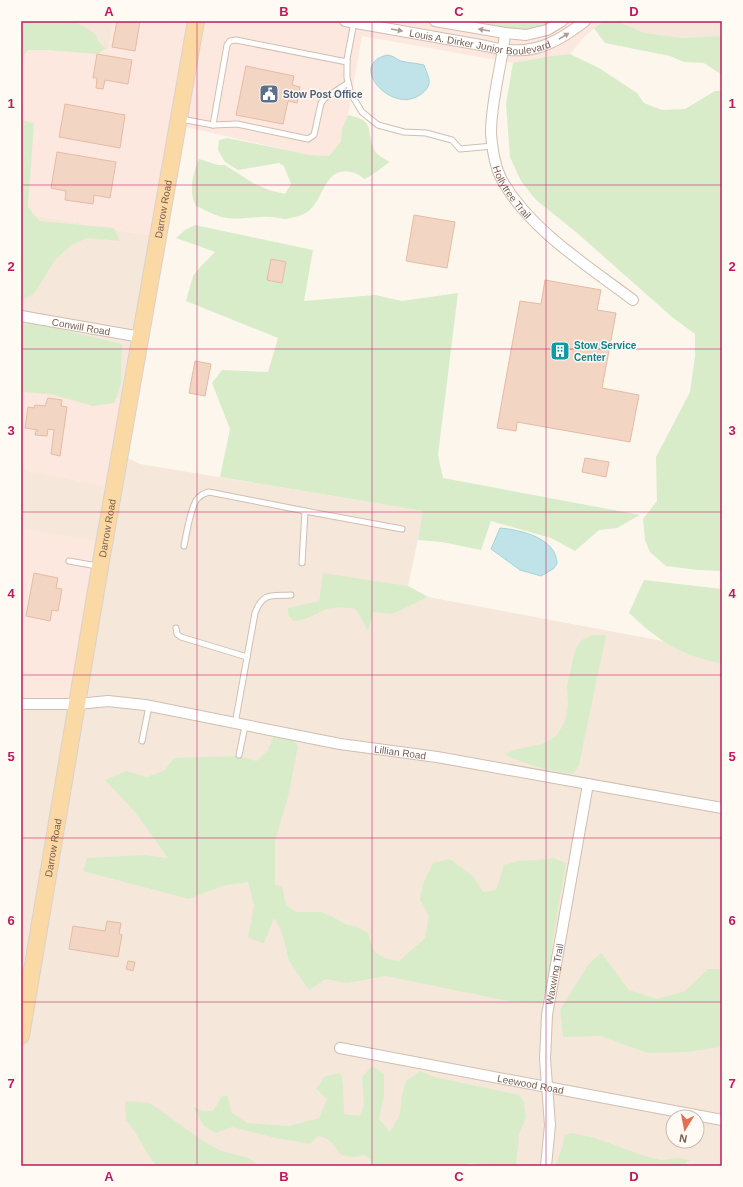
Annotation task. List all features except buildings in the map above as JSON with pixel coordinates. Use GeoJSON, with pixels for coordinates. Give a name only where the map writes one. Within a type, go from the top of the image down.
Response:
{"type":"FeatureCollection","features":[{"type":"Feature","properties":{"kind":"main road","name":"Darrow Road"},"geometry":{"type":"LineString","coordinates":[[21,1036],[100,567],[196,21]]}},
{"type":"Feature","properties":{"kind":"street","name":"Louis A. Dirker Junior Boulevard"},"geometry":{"type":"LineString","coordinates":[[435,21],[505,33],[526,35],[547,30],[562,21]]}},
{"type":"Feature","properties":{"kind":"street","name":"Louis A. Dirker Junior Boulevard"},"geometry":{"type":"LineString","coordinates":[[349,22],[503,50],[528,50],[559,39],[585,21]]}},
{"type":"Feature","properties":{"kind":"street","name":"Hollytree Trail"},"geometry":{"type":"LineString","coordinates":[[505,33],[492,111],[491,134],[494,155],[502,178],[513,196],[540,227],[571,253],[633,300]]}},
{"type":"Feature","properties":{"kind":"street","name":"Conwill Road"},"geometry":{"type":"LineString","coordinates":[[21,316],[141,337]]}},
{"type":"Feature","properties":{"kind":"street","name":"Lillian Road"},"geometry":{"type":"LineString","coordinates":[[21,704],[78,704],[108,701],[149,706],[358,747],[437,757],[722,808]]}},
{"type":"Feature","properties":{"kind":"street","name":"Waxwing Trail"},"geometry":{"type":"LineString","coordinates":[[546,1166],[550,1125],[545,1046],[547,1015],[588,784]]}},
{"type":"Feature","properties":{"kind":"street","name":"Leewood Road"},"geometry":{"type":"LineString","coordinates":[[340,1048],[722,1120]]}},
{"type":"Feature","properties":{"kind":"lane"},"geometry":{"type":"LineString","coordinates":[[349,22],[347,78],[351,94],[362,112],[378,125],[404,132],[426,134],[452,140],[460,149],[493,146]]}},
{"type":"Feature","properties":{"kind":"lane"},"geometry":{"type":"LineString","coordinates":[[212,125],[227,45],[230,41],[236,40],[347,62]]}},
{"type":"Feature","properties":{"kind":"lane"},"geometry":{"type":"LineString","coordinates":[[179,119],[212,125],[237,124],[308,139],[314,135],[321,103],[325,98],[348,83]]}},
{"type":"Feature","properties":{"kind":"lane"},"geometry":{"type":"LineString","coordinates":[[184,546],[193,508],[197,499],[209,492],[402,529]]}},
{"type":"Feature","properties":{"kind":"lane"},"geometry":{"type":"LineString","coordinates":[[302,563],[305,511]]}},
{"type":"Feature","properties":{"kind":"lane"},"geometry":{"type":"LineString","coordinates":[[70,561],[100,567]]}},
{"type":"Feature","properties":{"kind":"lane"},"geometry":{"type":"LineString","coordinates":[[239,755],[240,725],[247,657],[255,613],[262,598],[291,595]]}},
{"type":"Feature","properties":{"kind":"lane"},"geometry":{"type":"LineString","coordinates":[[176,628],[177,634],[181,637],[247,657]]}},
{"type":"Feature","properties":{"kind":"lane"},"geometry":{"type":"LineString","coordinates":[[142,741],[149,706]]}},
{"type":"Feature","properties":{"kind":"shaded area"},"geometry":{"type":"Polygon","coordinates":[[[21,21],[113,21],[109,51],[21,35],[21,21]]]}},
{"type":"Feature","properties":{"kind":"shaded area"},"geometry":{"type":"Polygon","coordinates":[[[113,21],[196,21],[158,235],[140,234],[21,213],[21,35],[108,51],[113,21]]]}},
{"type":"Feature","properties":{"kind":"shaded area"},"geometry":{"type":"Polygon","coordinates":[[[198,21],[626,21],[626,25],[601,23],[583,38],[570,54],[513,63],[362,36],[348,115],[342,129],[341,141],[329,156],[309,155],[181,126],[198,21]]]}},
{"type":"Feature","properties":{"kind":"shaded area"},"geometry":{"type":"Polygon","coordinates":[[[627,21],[722,21],[722,52],[624,35],[627,21]]]}},
{"type":"Feature","properties":{"kind":"shaded area"},"geometry":{"type":"Polygon","coordinates":[[[21,213],[140,234],[158,235],[120,454],[140,464],[424,511],[408,586],[428,597],[722,652],[722,1166],[21,1166],[21,213]]]}},
{"type":"Feature","properties":{"kind":"shaded area"},"geometry":{"type":"Polygon","coordinates":[[[21,382],[130,401],[114,488],[21,470],[21,382]]]}},
{"type":"Feature","properties":{"kind":"shaded area"},"geometry":{"type":"Polygon","coordinates":[[[21,528],[105,542],[78,704],[21,704],[21,528]]]}},
{"type":"Feature","properties":{"kind":"green space"},"geometry":{"type":"Polygon","coordinates":[[[24,21],[73,21],[85,27],[97,36],[97,40],[106,49],[97,54],[28,50],[21,60],[21,32],[24,21]]]}},
{"type":"Feature","properties":{"kind":"green space"},"geometry":{"type":"Polygon","coordinates":[[[436,21],[562,21],[526,35],[436,21]]]}},
{"type":"Feature","properties":{"kind":"green space"},"geometry":{"type":"Polygon","coordinates":[[[617,21],[644,33],[682,38],[722,36],[722,75],[704,63],[684,62],[670,56],[605,43],[594,28],[601,23],[617,21]]]}},
{"type":"Feature","properties":{"kind":"green space"},"geometry":{"type":"Polygon","coordinates":[[[570,54],[599,68],[637,93],[644,103],[662,110],[685,109],[715,91],[722,91],[722,571],[666,566],[650,552],[645,540],[643,519],[657,501],[656,457],[690,392],[695,356],[695,334],[672,317],[576,232],[536,200],[521,181],[510,157],[506,104],[513,63],[570,54]]]}},
{"type":"Feature","properties":{"kind":"green space"},"geometry":{"type":"Polygon","coordinates":[[[348,115],[357,117],[366,123],[374,150],[390,162],[370,176],[364,179],[358,174],[351,172],[342,172],[334,175],[324,187],[311,209],[304,214],[286,219],[273,217],[238,219],[227,218],[215,215],[196,206],[192,195],[192,182],[199,159],[218,165],[225,165],[253,183],[269,190],[285,194],[291,184],[284,166],[279,163],[238,170],[225,162],[218,150],[219,140],[227,138],[309,155],[329,156],[341,141],[342,129],[348,115]]]}},
{"type":"Feature","properties":{"kind":"green space"},"geometry":{"type":"Polygon","coordinates":[[[21,120],[34,123],[28,207],[39,221],[114,228],[120,241],[87,238],[71,245],[55,260],[34,294],[21,301],[21,120]]]}},
{"type":"Feature","properties":{"kind":"green space"},"geometry":{"type":"Polygon","coordinates":[[[195,225],[313,250],[304,301],[375,295],[402,301],[458,293],[438,455],[443,478],[640,515],[617,528],[599,530],[575,551],[551,538],[491,521],[481,550],[442,542],[418,540],[423,511],[220,477],[230,429],[212,383],[222,370],[268,372],[278,338],[186,301],[193,276],[215,252],[176,238],[185,230],[195,225]]]}},
{"type":"Feature","properties":{"kind":"green space"},"geometry":{"type":"Polygon","coordinates":[[[21,323],[46,326],[122,344],[121,384],[114,403],[93,406],[50,394],[21,392],[21,323]]]}},
{"type":"Feature","properties":{"kind":"green space"},"geometry":{"type":"Polygon","coordinates":[[[323,573],[408,586],[428,597],[392,614],[373,612],[368,631],[356,609],[333,608],[302,620],[293,621],[288,614],[288,608],[319,601],[323,573]]]}},
{"type":"Feature","properties":{"kind":"green space"},"geometry":{"type":"Polygon","coordinates":[[[644,580],[722,589],[722,664],[692,656],[680,651],[663,641],[629,613],[644,580]]]}},
{"type":"Feature","properties":{"kind":"green space"},"geometry":{"type":"Polygon","coordinates":[[[592,635],[606,635],[579,765],[573,774],[538,767],[505,755],[513,750],[542,744],[556,736],[565,722],[568,704],[567,687],[575,650],[582,640],[592,635]]]}},
{"type":"Feature","properties":{"kind":"green space"},"geometry":{"type":"Polygon","coordinates":[[[274,735],[290,737],[298,746],[288,797],[275,841],[275,885],[282,886],[286,905],[296,912],[321,912],[347,925],[355,926],[368,933],[374,950],[381,956],[399,961],[425,938],[429,916],[420,900],[423,884],[433,863],[450,859],[474,877],[483,892],[496,890],[504,865],[518,861],[553,858],[566,863],[553,939],[550,972],[542,1003],[508,1001],[386,976],[347,983],[326,979],[309,990],[289,961],[282,932],[274,918],[264,943],[248,938],[254,905],[248,882],[222,886],[189,899],[83,871],[87,858],[143,855],[168,858],[135,812],[105,780],[126,771],[147,777],[165,770],[174,758],[235,756],[257,761],[268,750],[274,735]]]}},
{"type":"Feature","properties":{"kind":"green space"},"geometry":{"type":"Polygon","coordinates":[[[601,953],[629,990],[657,999],[685,991],[708,969],[722,969],[722,1047],[685,1052],[648,1053],[600,1036],[563,1037],[560,1010],[588,965],[601,953]]]}},
{"type":"Feature","properties":{"kind":"green space"},"geometry":{"type":"Polygon","coordinates":[[[372,1066],[384,1074],[384,1096],[379,1119],[390,1132],[400,1114],[402,1095],[406,1081],[420,1071],[434,1077],[519,1095],[524,1102],[526,1118],[519,1134],[516,1166],[492,1166],[468,1163],[461,1166],[369,1166],[372,1162],[365,1155],[354,1157],[341,1155],[331,1142],[326,1138],[318,1136],[310,1144],[276,1138],[232,1127],[216,1133],[204,1126],[193,1107],[203,1111],[213,1111],[222,1096],[228,1096],[231,1112],[247,1123],[289,1126],[319,1118],[327,1099],[316,1089],[325,1076],[341,1073],[344,1114],[359,1116],[364,1106],[362,1077],[372,1066]]]}},
{"type":"Feature","properties":{"kind":"green space"},"geometry":{"type":"Polygon","coordinates":[[[125,1101],[150,1103],[206,1143],[221,1151],[249,1158],[259,1166],[156,1166],[136,1133],[126,1120],[125,1101]]]}},
{"type":"Feature","properties":{"kind":"green space"},"geometry":{"type":"Polygon","coordinates":[[[572,1133],[595,1138],[660,1160],[679,1158],[690,1160],[682,1166],[555,1166],[563,1145],[564,1135],[572,1133]]]}},
{"type":"Feature","properties":{"kind":"water"},"geometry":{"type":"Polygon","coordinates":[[[388,55],[401,61],[424,65],[429,85],[420,95],[409,99],[397,98],[386,93],[377,86],[372,76],[371,67],[376,60],[388,55]]]}},
{"type":"Feature","properties":{"kind":"water"},"geometry":{"type":"Polygon","coordinates":[[[500,528],[527,533],[545,542],[555,555],[557,564],[553,569],[541,576],[520,570],[491,549],[500,528]]]}},
{"type":"Feature","properties":{"kind":"place","name":"Stow Post Office"},"geometry":{"type":"Point","coordinates":[269,94]}},
{"type":"Feature","properties":{"kind":"place","name":"Stow Service Center"},"geometry":{"type":"Point","coordinates":[560,351]}}]}
